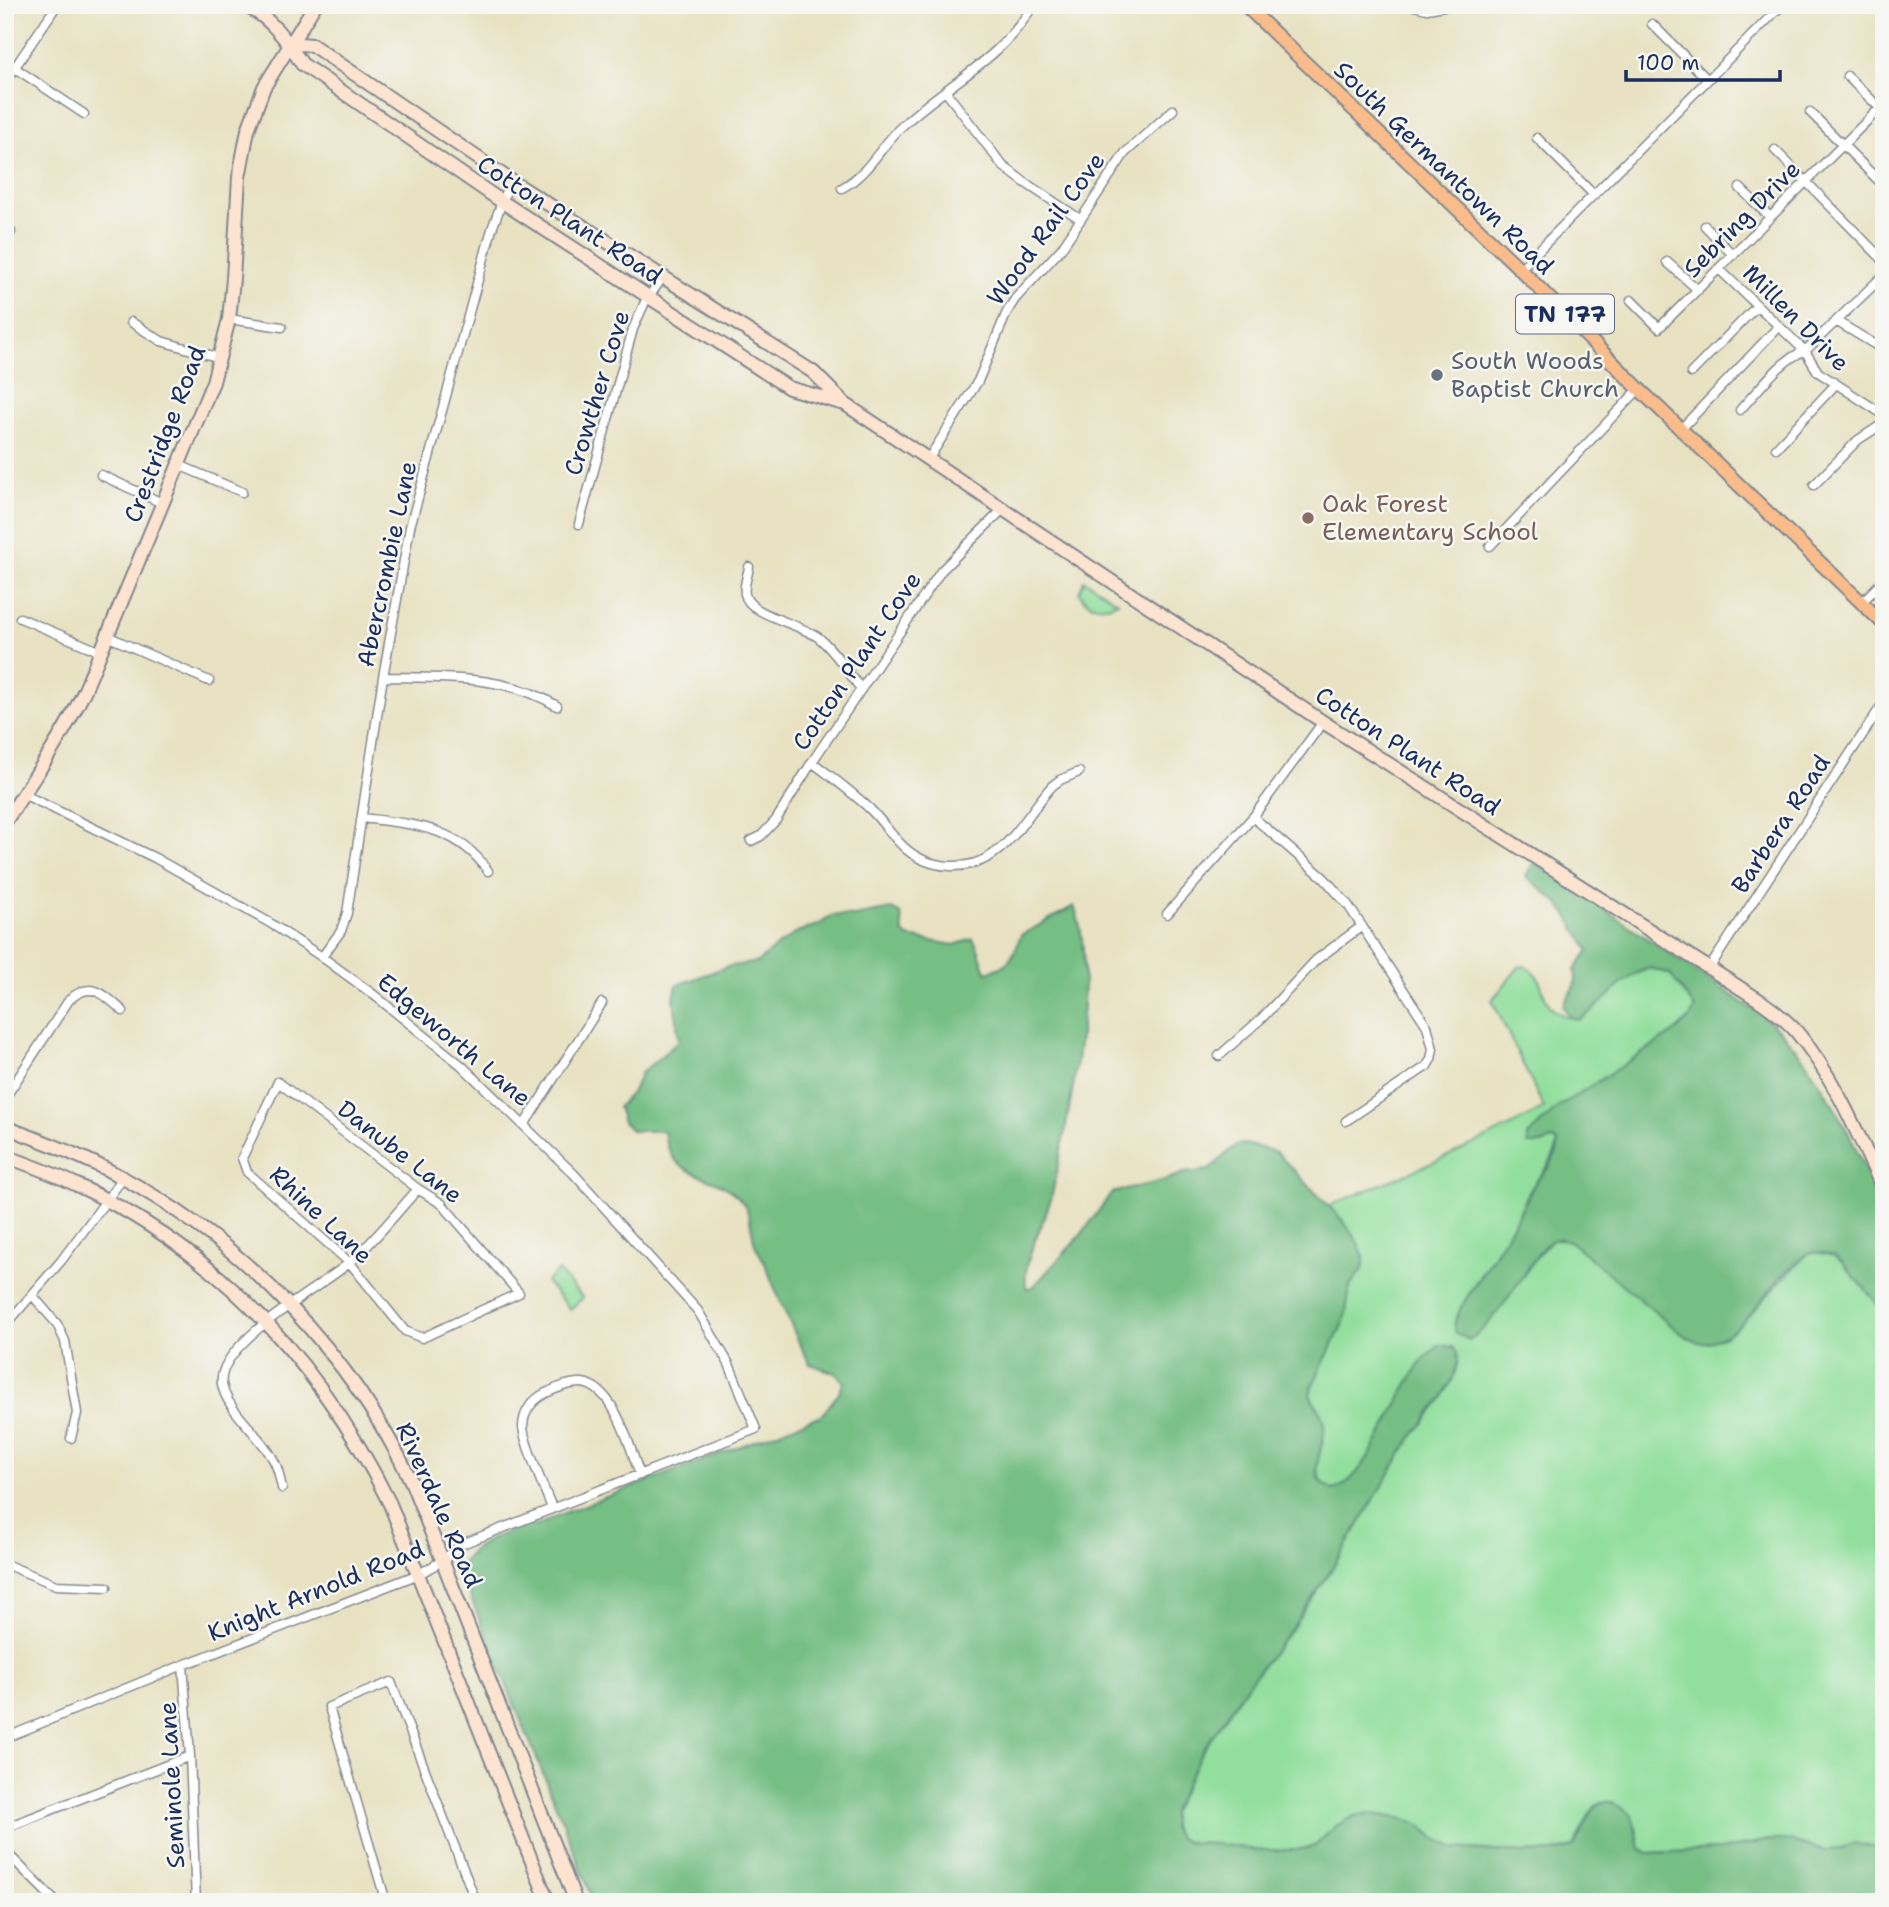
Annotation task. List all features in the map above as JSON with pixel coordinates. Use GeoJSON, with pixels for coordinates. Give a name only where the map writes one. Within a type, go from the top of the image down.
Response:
{"type":"FeatureCollection","features":[{"type":"Feature","properties":{"kind":"main road","name":"South Germantown Road"},"geometry":{"type":"LineString","coordinates":[[1245,5],[1884,624]]}},
{"type":"Feature","properties":{"kind":"street"},"geometry":{"type":"LineString","coordinates":[[5,82],[57,5]]}},
{"type":"Feature","properties":{"kind":"street","name":"Cotton Plant Road"},"geometry":{"type":"LineString","coordinates":[[243,5],[270,23],[289,43],[302,64],[501,201],[789,388],[845,404]]}},
{"type":"Feature","properties":{"kind":"street","name":"Crestridge Road"},"geometry":{"type":"LineString","coordinates":[[5,821],[69,723],[213,382],[229,319],[242,155],[248,130],[264,86],[315,5]]}},
{"type":"Feature","properties":{"kind":"street"},"geometry":{"type":"LineString","coordinates":[[842,188],[865,172],[904,124],[1001,48],[1033,5]]}},
{"type":"Feature","properties":{"kind":"street"},"geometry":{"type":"LineString","coordinates":[[1410,5],[1427,9],[1449,5]]}},
{"type":"Feature","properties":{"kind":"street"},"geometry":{"type":"LineString","coordinates":[[1520,269],[1782,5]]}},
{"type":"Feature","properties":{"kind":"street"},"geometry":{"type":"LineString","coordinates":[[1652,24],[1707,79]]}},
{"type":"Feature","properties":{"kind":"street","name":"Cotton Plant Road"},"geometry":{"type":"LineString","coordinates":[[289,43],[312,45],[510,180],[813,372],[845,404],[1323,722],[1759,1000],[1794,1030],[1832,1086],[1854,1125],[1884,1191]]}},
{"type":"Feature","properties":{"kind":"street"},"geometry":{"type":"LineString","coordinates":[[15,68],[84,114]]}},
{"type":"Feature","properties":{"kind":"street"},"geometry":{"type":"LineString","coordinates":[[1847,76],[1882,110]]}},
{"type":"Feature","properties":{"kind":"street"},"geometry":{"type":"LineString","coordinates":[[946,92],[1003,166],[1080,219]]}},
{"type":"Feature","properties":{"kind":"street","name":"Wood Rail Cove"},"geometry":{"type":"LineString","coordinates":[[929,458],[978,382],[1011,305],[1061,248],[1125,153],[1173,110]]}},
{"type":"Feature","properties":{"kind":"street","name":"Sebring Drive"},"geometry":{"type":"LineString","coordinates":[[1631,300],[1660,328],[1806,181],[1882,110]]}},
{"type":"Feature","properties":{"kind":"street"},"geometry":{"type":"LineString","coordinates":[[1810,113],[1884,186]]}},
{"type":"Feature","properties":{"kind":"street"},"geometry":{"type":"LineString","coordinates":[[1537,138],[1594,195]]}},
{"type":"Feature","properties":{"kind":"street"},"geometry":{"type":"LineString","coordinates":[[1774,150],[1884,261]]}},
{"type":"Feature","properties":{"kind":"street","name":"Abercrombie Lane"},"geometry":{"type":"LineString","coordinates":[[322,957],[346,921],[383,677],[410,527],[501,201],[510,180]]}},
{"type":"Feature","properties":{"kind":"street"},"geometry":{"type":"LineString","coordinates":[[1740,188],[1770,217]]}},
{"type":"Feature","properties":{"kind":"street"},"geometry":{"type":"LineString","coordinates":[[1705,226],[1733,255]]}},
{"type":"Feature","properties":{"kind":"street"},"geometry":{"type":"LineString","coordinates":[[1667,262],[1698,290]]}},
{"type":"Feature","properties":{"kind":"street","name":"Millen Drive"},"geometry":{"type":"LineString","coordinates":[[1719,268],[1805,351],[1814,368],[1835,385],[1884,415]]}},
{"type":"Feature","properties":{"kind":"street"},"geometry":{"type":"LineString","coordinates":[[1740,410],[1786,362],[1805,351],[1884,275]]}},
{"type":"Feature","properties":{"kind":"street","name":"Crowther Cove"},"geometry":{"type":"LineString","coordinates":[[579,524],[633,329],[649,297],[663,277]]}},
{"type":"Feature","properties":{"kind":"street"},"geometry":{"type":"LineString","coordinates":[[1691,373],[1758,306]]}},
{"type":"Feature","properties":{"kind":"street"},"geometry":{"type":"LineString","coordinates":[[229,319],[282,327]]}},
{"type":"Feature","properties":{"kind":"street"},"geometry":{"type":"LineString","coordinates":[[1836,321],[1884,350]]}},
{"type":"Feature","properties":{"kind":"street"},"geometry":{"type":"LineString","coordinates":[[131,322],[161,341],[220,358]]}},
{"type":"Feature","properties":{"kind":"street"},"geometry":{"type":"LineString","coordinates":[[1681,429],[1779,326]]}},
{"type":"Feature","properties":{"kind":"street"},"geometry":{"type":"LineString","coordinates":[[1776,448],[1835,385]]}},
{"type":"Feature","properties":{"kind":"street"},"geometry":{"type":"LineString","coordinates":[[1490,546],[1639,389]]}},
{"type":"Feature","properties":{"kind":"street"},"geometry":{"type":"LineString","coordinates":[[1814,485],[1858,440],[1884,423]]}},
{"type":"Feature","properties":{"kind":"street"},"geometry":{"type":"LineString","coordinates":[[179,465],[242,492]]}},
{"type":"Feature","properties":{"kind":"street"},"geometry":{"type":"LineString","coordinates":[[101,475],[162,503]]}},
{"type":"Feature","properties":{"kind":"street","name":"Cotton Plant Cove"},"geometry":{"type":"LineString","coordinates":[[751,841],[761,836],[776,820],[941,571],[1003,509]]}},
{"type":"Feature","properties":{"kind":"street"},"geometry":{"type":"LineString","coordinates":[[750,567],[744,591],[751,605],[819,638],[861,689]]}},
{"type":"Feature","properties":{"kind":"street"},"geometry":{"type":"LineString","coordinates":[[1861,603],[1884,580]]}},
{"type":"Feature","properties":{"kind":"street"},"geometry":{"type":"LineString","coordinates":[[20,618],[101,652]]}},
{"type":"Feature","properties":{"kind":"street"},"geometry":{"type":"LineString","coordinates":[[107,636],[209,681]]}},
{"type":"Feature","properties":{"kind":"street"},"geometry":{"type":"LineString","coordinates":[[383,677],[477,681],[534,693],[557,706]]}},
{"type":"Feature","properties":{"kind":"street","name":"Barbera Road"},"geometry":{"type":"LineString","coordinates":[[1710,967],[1884,702]]}},
{"type":"Feature","properties":{"kind":"street"},"geometry":{"type":"LineString","coordinates":[[1167,914],[1253,817],[1323,722]]}},
{"type":"Feature","properties":{"kind":"street"},"geometry":{"type":"LineString","coordinates":[[812,762],[862,802],[906,849],[919,858],[962,866],[979,862],[993,854],[1052,786],[1066,776],[1079,772]]}},
{"type":"Feature","properties":{"kind":"street","name":"Edgeworth Lane"},"geometry":{"type":"LineString","coordinates":[[23,794],[182,872],[270,923],[322,957],[441,1049],[574,1174],[698,1311],[729,1364],[756,1429]]}},
{"type":"Feature","properties":{"kind":"street"},"geometry":{"type":"LineString","coordinates":[[1253,817],[1324,877],[1343,898],[1427,1026],[1433,1049],[1432,1059],[1422,1070],[1346,1121]]}},
{"type":"Feature","properties":{"kind":"street"},"geometry":{"type":"LineString","coordinates":[[362,818],[432,828],[477,855],[488,871]]}},
{"type":"Feature","properties":{"kind":"street"},"geometry":{"type":"LineString","coordinates":[[1219,1056],[1262,1018],[1316,960],[1362,926]]}},
{"type":"Feature","properties":{"kind":"street"},"geometry":{"type":"LineString","coordinates":[[5,1098],[69,1000],[76,994],[90,989],[97,991],[123,1012]]}},
{"type":"Feature","properties":{"kind":"street"},"geometry":{"type":"LineString","coordinates":[[524,1125],[602,1003]]}},
{"type":"Feature","properties":{"kind":"street","name":"Danube Lane"},"geometry":{"type":"LineString","coordinates":[[278,1082],[418,1189],[442,1204],[519,1293]]}},
{"type":"Feature","properties":{"kind":"street","name":"Rhine Lane"},"geometry":{"type":"LineString","coordinates":[[278,1082],[242,1158],[247,1172],[349,1262],[405,1331],[422,1338],[519,1293]]}},
{"type":"Feature","properties":{"kind":"street","name":"Riverdale Road"},"geometry":{"type":"LineString","coordinates":[[5,1127],[82,1157],[123,1178],[213,1236],[255,1272],[332,1354],[381,1424],[412,1483],[576,1902]]}},
{"type":"Feature","properties":{"kind":"street","name":"Riverdale Road"},"geometry":{"type":"LineString","coordinates":[[5,1156],[80,1186],[167,1238],[242,1297],[307,1367],[346,1424],[390,1504],[548,1902]]}},
{"type":"Feature","properties":{"kind":"street"},"geometry":{"type":"LineString","coordinates":[[5,1326],[33,1296],[123,1178]]}},
{"type":"Feature","properties":{"kind":"street"},"geometry":{"type":"LineString","coordinates":[[282,1488],[275,1462],[232,1404],[222,1386],[221,1376],[232,1354],[288,1305],[349,1262],[418,1189]]}},
{"type":"Feature","properties":{"kind":"street"},"geometry":{"type":"LineString","coordinates":[[33,1296],[57,1324],[65,1340],[77,1413],[71,1438]]}},
{"type":"Feature","properties":{"kind":"street"},"geometry":{"type":"LineString","coordinates":[[552,1508],[523,1427],[528,1409],[534,1401],[564,1386],[583,1383],[604,1394],[615,1412],[640,1475]]}},
{"type":"Feature","properties":{"kind":"street","name":"Knight Arnold Road"},"geometry":{"type":"LineString","coordinates":[[5,1738],[183,1665],[419,1574],[462,1545],[756,1429]]}},
{"type":"Feature","properties":{"kind":"street"},"geometry":{"type":"LineString","coordinates":[[5,1564],[56,1586],[107,1587]]}},
{"type":"Feature","properties":{"kind":"street","name":"Seminole Lane"},"geometry":{"type":"LineString","coordinates":[[183,1665],[196,1902]]}},
{"type":"Feature","properties":{"kind":"street"},"geometry":{"type":"LineString","coordinates":[[386,1902],[329,1707],[391,1682],[476,1902]]}},
{"type":"Feature","properties":{"kind":"street"},"geometry":{"type":"LineString","coordinates":[[5,1828],[190,1756]]}},
{"type":"Feature","properties":{"kind":"street"},"geometry":{"type":"LineString","coordinates":[[5,1851],[56,1902]]}},
{"type":"Feature","properties":{"kind":"green space"},"geometry":{"type":"Polygon","coordinates":[[[1084,580],[1118,602],[1096,606],[1086,601],[1079,592],[1084,580]]]}},
{"type":"Feature","properties":{"kind":"green space"},"geometry":{"type":"Polygon","coordinates":[[[1534,862],[1763,1016],[1804,1059],[1847,1130],[1884,1209],[1884,1314],[1840,1260],[1810,1252],[1781,1277],[1755,1309],[1734,1329],[1723,1337],[1698,1342],[1679,1332],[1571,1242],[1557,1239],[1545,1245],[1499,1310],[1479,1332],[1469,1340],[1455,1332],[1455,1322],[1461,1307],[1513,1225],[1536,1181],[1549,1167],[1557,1152],[1558,1142],[1552,1140],[1541,1144],[1528,1144],[1528,1136],[1558,1107],[1676,1031],[1690,1018],[1695,1008],[1670,974],[1650,968],[1629,978],[1579,1020],[1569,1017],[1563,1006],[1575,985],[1575,970],[1589,950],[1557,902],[1526,876],[1534,862]]]}},
{"type":"Feature","properties":{"kind":"green space"},"geometry":{"type":"Polygon","coordinates":[[[1074,906],[1081,931],[1084,960],[1077,1061],[1052,1196],[1026,1270],[1027,1289],[1034,1286],[1080,1236],[1112,1193],[1185,1173],[1209,1170],[1236,1145],[1246,1144],[1276,1152],[1343,1221],[1364,1257],[1364,1267],[1350,1285],[1345,1319],[1310,1395],[1324,1425],[1317,1469],[1324,1484],[1333,1490],[1359,1471],[1411,1378],[1429,1354],[1440,1345],[1453,1347],[1458,1361],[1443,1397],[1408,1443],[1330,1572],[1201,1753],[1172,1812],[1172,1827],[1178,1838],[1193,1843],[1255,1850],[1297,1850],[1315,1846],[1336,1826],[1368,1813],[1405,1819],[1420,1825],[1436,1839],[1455,1848],[1522,1853],[1554,1852],[1574,1847],[1595,1808],[1601,1803],[1609,1802],[1632,1815],[1640,1848],[1648,1853],[1721,1850],[1769,1840],[1786,1840],[1824,1850],[1841,1849],[1854,1843],[1884,1849],[1884,1902],[593,1902],[476,1611],[466,1585],[462,1564],[475,1548],[502,1534],[531,1524],[537,1526],[556,1516],[822,1415],[844,1382],[835,1373],[810,1364],[756,1247],[745,1206],[735,1194],[723,1186],[686,1169],[676,1160],[668,1148],[664,1131],[632,1131],[623,1122],[618,1107],[633,1091],[641,1073],[679,1041],[674,998],[677,985],[726,967],[758,962],[798,932],[818,925],[833,915],[854,916],[892,909],[901,914],[903,932],[908,937],[954,945],[973,939],[987,972],[1002,967],[1010,960],[1021,935],[1074,906]]]}},
{"type":"Feature","properties":{"kind":"green space"},"geometry":{"type":"Polygon","coordinates":[[[1524,966],[1540,981],[1551,1007],[1562,1015],[1579,1020],[1627,977],[1650,968],[1670,974],[1695,1008],[1691,1018],[1676,1031],[1558,1107],[1528,1136],[1541,1144],[1552,1140],[1558,1142],[1556,1150],[1474,1285],[1455,1322],[1525,1270],[1552,1239],[1562,1237],[1638,1297],[1732,1331],[1810,1252],[1840,1260],[1884,1314],[1884,1849],[1854,1844],[1841,1849],[1824,1850],[1786,1840],[1769,1840],[1721,1850],[1648,1853],[1640,1848],[1636,1828],[1613,1802],[1597,1804],[1573,1847],[1554,1852],[1522,1853],[1455,1848],[1436,1839],[1420,1825],[1336,1826],[1315,1846],[1297,1850],[1255,1850],[1193,1843],[1178,1838],[1172,1827],[1172,1812],[1201,1753],[1330,1572],[1408,1443],[1443,1397],[1453,1378],[1440,1345],[1422,1361],[1411,1377],[1382,1434],[1359,1470],[1346,1483],[1333,1490],[1324,1483],[1317,1466],[1321,1414],[1310,1395],[1345,1319],[1350,1285],[1364,1267],[1343,1221],[1328,1206],[1465,1148],[1544,1108],[1492,1000],[1519,967],[1524,966]]]}},
{"type":"Feature","properties":{"kind":"green space"},"geometry":{"type":"Polygon","coordinates":[[[558,1271],[583,1298],[570,1309],[546,1282],[558,1271]]]}},
{"type":"Feature","properties":{"kind":"place","name":"South Woods Baptist Church"},"geometry":{"type":"Point","coordinates":[1437,375]}},
{"type":"Feature","properties":{"kind":"place","name":"Oak Forest Elementary School"},"geometry":{"type":"Point","coordinates":[1308,518]}}]}
